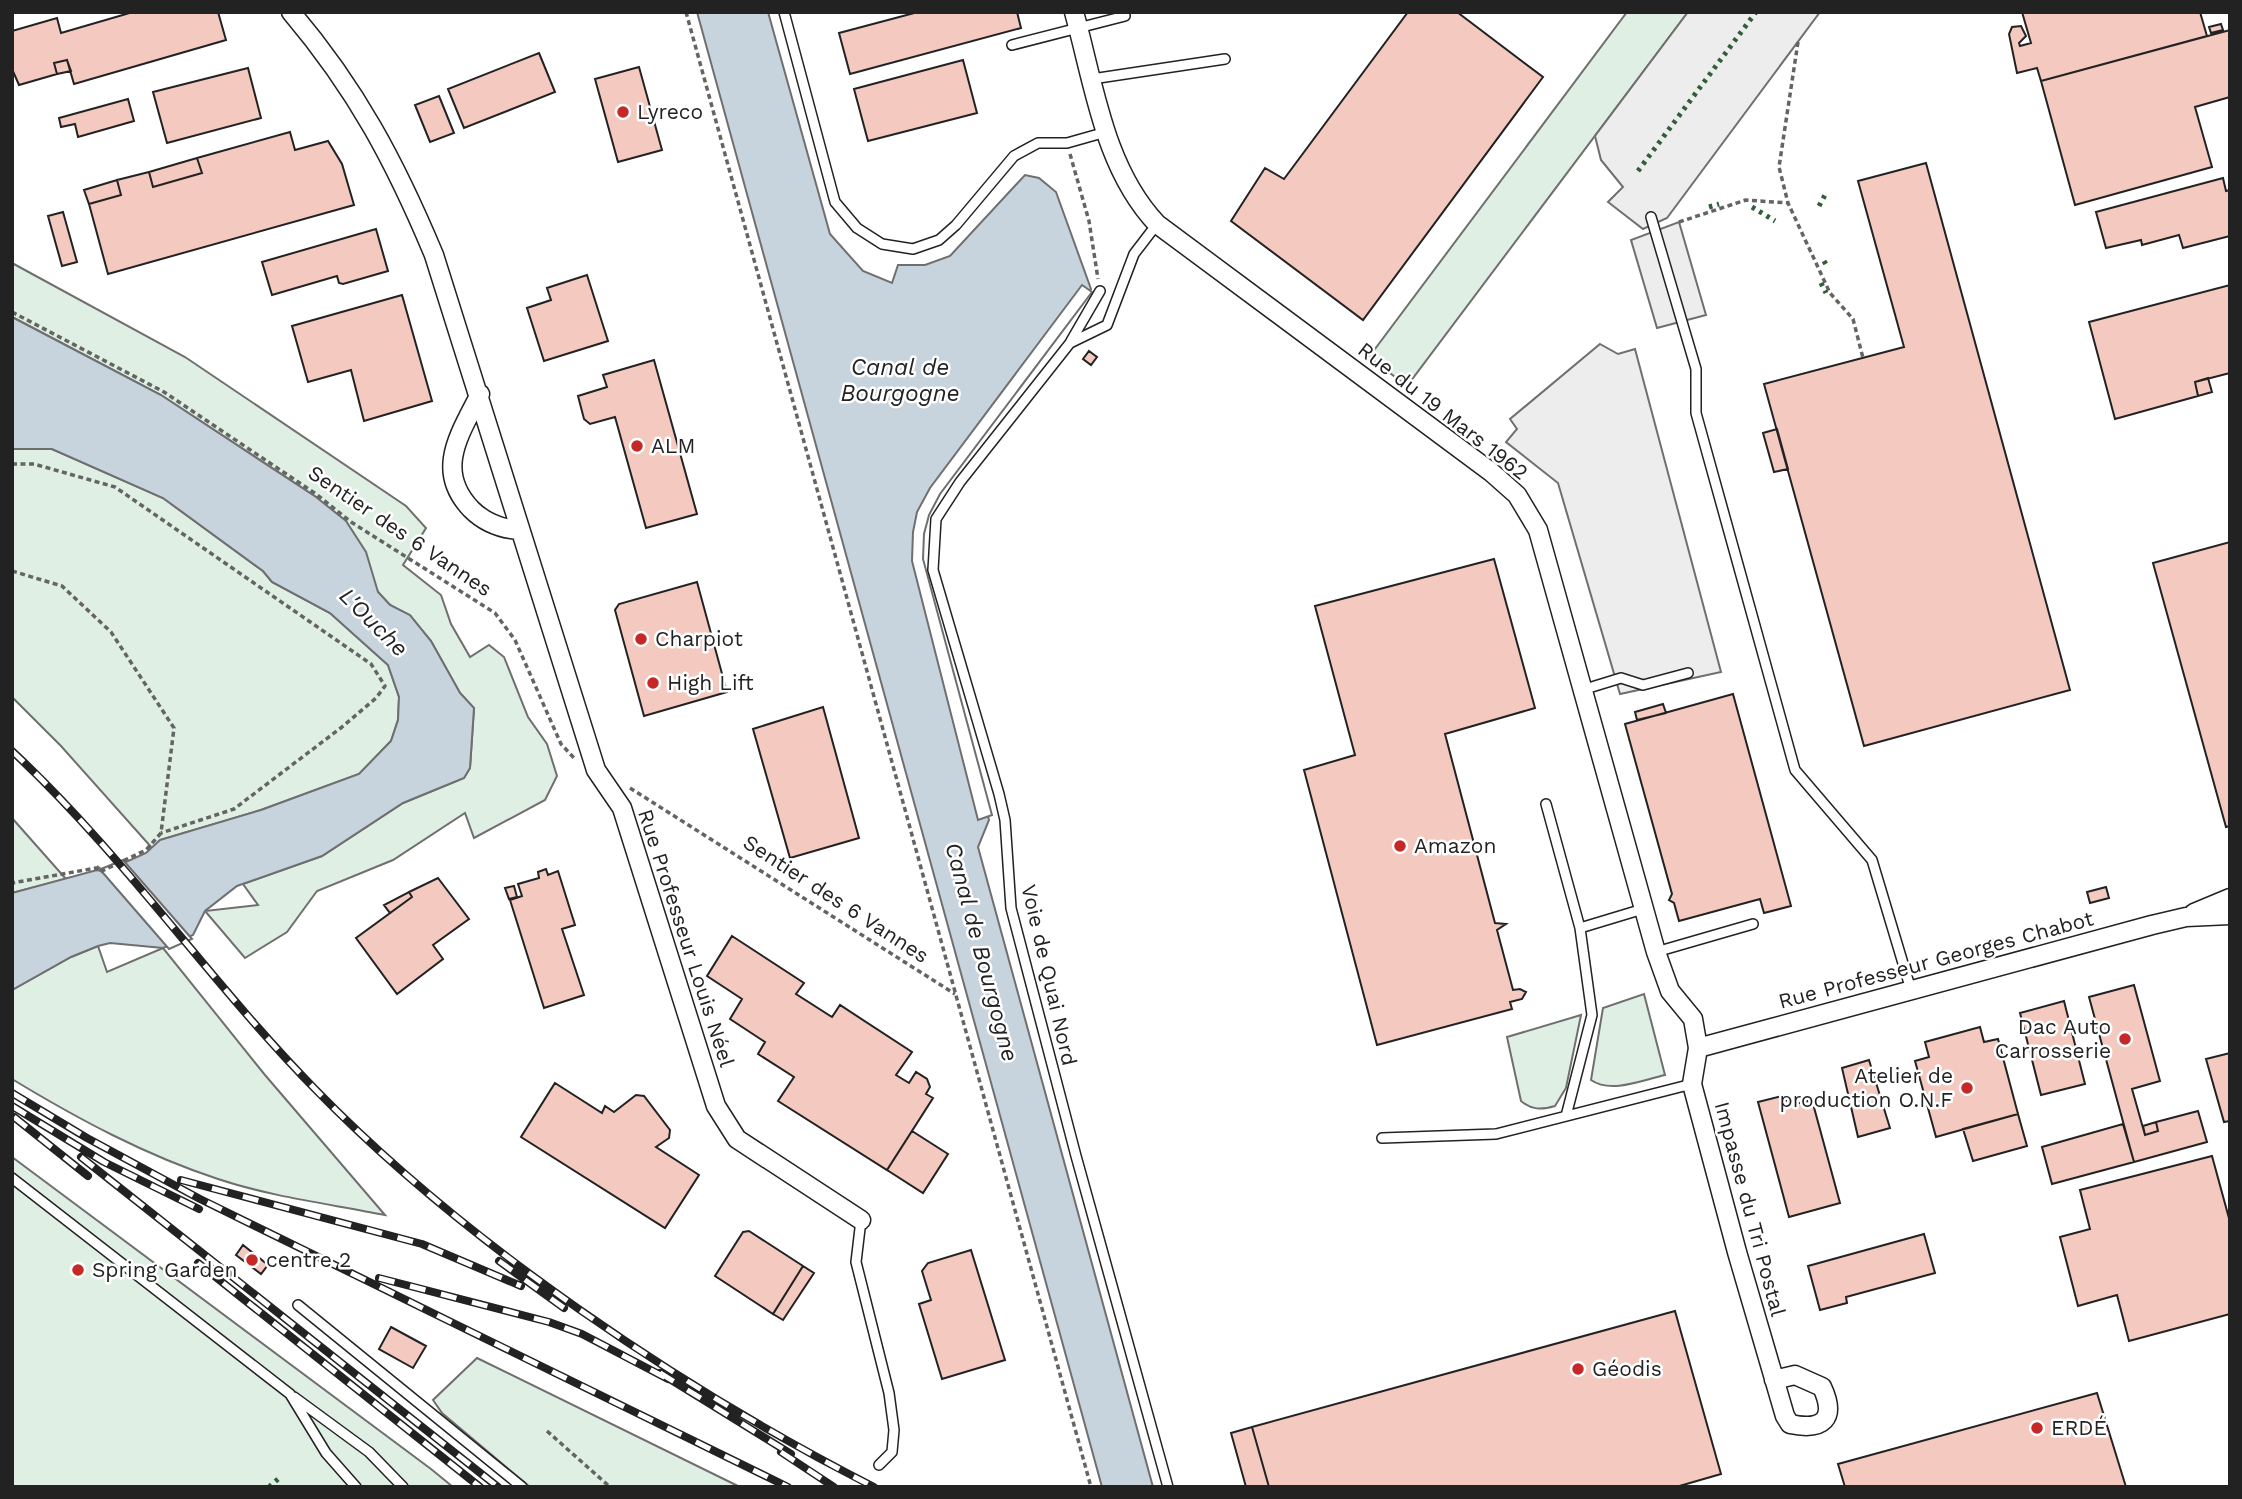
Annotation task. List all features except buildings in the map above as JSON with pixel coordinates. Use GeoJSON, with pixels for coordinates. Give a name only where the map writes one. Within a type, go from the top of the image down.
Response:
{"type":"FeatureCollection","features":[{"type":"Feature","properties":{"kind":"street","name":"Rue Professeur Louis Néel"},"geometry":{"type":"LineString","coordinates":[[291,12],[349,85],[406,190],[434,256],[480,394],[596,770],[622,808],[716,1107],[737,1139],[861,1220]]}},
{"type":"Feature","properties":{"kind":"street","name":"Rue du 19 Mars 1962"},"geometry":{"type":"LineString","coordinates":[[1076,20],[1107,132],[1120,171],[1136,202],[1157,224],[1517,495],[1538,530],[1656,952],[1670,991],[1693,1018],[1698,1048]]}},
{"type":"Feature","properties":{"kind":"street"},"geometry":{"type":"LineString","coordinates":[[480,394],[458,438],[451,470],[457,492],[474,512],[500,529],[520,530]]}},
{"type":"Feature","properties":{"kind":"street","name":"Rue Professeur Georges Chabot"},"geometry":{"type":"LineString","coordinates":[[1698,1048],[2186,917],[2230,898]]}},
{"type":"Feature","properties":{"kind":"street","name":"Rue Professeur Georges Chabot"},"geometry":{"type":"LineString","coordinates":[[2186,917],[2230,915]]}},
{"type":"Feature","properties":{"kind":"street","name":"Impasse du Tri Postal"},"geometry":{"type":"LineString","coordinates":[[1698,1048],[1692,1084],[1774,1380]]}},
{"type":"Feature","properties":{"kind":"lane"},"geometry":{"type":"LineString","coordinates":[[784,12],[835,202],[857,228],[882,244],[913,249],[939,240],[957,225],[1014,156],[1038,143],[1067,143],[1107,132]]}},
{"type":"Feature","properties":{"kind":"lane"},"geometry":{"type":"LineString","coordinates":[[1012,45],[1076,20],[1125,16],[1124,12]]}},
{"type":"Feature","properties":{"kind":"lane"},"geometry":{"type":"LineString","coordinates":[[1092,79],[1225,59]]}},
{"type":"Feature","properties":{"kind":"lane"},"geometry":{"type":"LineString","coordinates":[[1651,217],[1696,369],[1696,413],[1794,770],[1872,860],[1911,990]]}},
{"type":"Feature","properties":{"kind":"lane","name":"Voie de Quai Nord"},"geometry":{"type":"LineString","coordinates":[[1070,343],[1108,325],[1134,254],[1157,224]]}},
{"type":"Feature","properties":{"kind":"lane","name":"Voie de Quai Nord"},"geometry":{"type":"LineString","coordinates":[[1100,292],[1070,343],[960,482],[936,519],[933,570],[1005,820],[1014,921],[1168,1487]]}},
{"type":"Feature","properties":{"kind":"lane"},"geometry":{"type":"LineString","coordinates":[[1582,690],[1621,678],[1643,685],[1688,673]]}},
{"type":"Feature","properties":{"kind":"lane"},"geometry":{"type":"LineString","coordinates":[[1546,804],[1580,928],[1592,1015],[1566,1116]]}},
{"type":"Feature","properties":{"kind":"lane"},"geometry":{"type":"LineString","coordinates":[[1580,928],[1643,909]]}},
{"type":"Feature","properties":{"kind":"lane"},"geometry":{"type":"LineString","coordinates":[[1656,952],[1753,924]]}},
{"type":"Feature","properties":{"kind":"lane"},"geometry":{"type":"LineString","coordinates":[[1382,1138],[1496,1134],[1692,1084]]}},
{"type":"Feature","properties":{"kind":"lane"},"geometry":{"type":"LineString","coordinates":[[12,1178],[369,1452],[403,1487]]}},
{"type":"Feature","properties":{"kind":"lane"},"geometry":{"type":"LineString","coordinates":[[861,1220],[856,1262],[889,1393],[894,1430],[892,1451],[879,1465]]}},
{"type":"Feature","properties":{"kind":"lane"},"geometry":{"type":"LineString","coordinates":[[298,1305],[522,1487]]}},
{"type":"Feature","properties":{"kind":"lane"},"geometry":{"type":"LineString","coordinates":[[290,1394],[326,1452],[356,1487]]}},
{"type":"Feature","properties":{"kind":"path"},"geometry":{"type":"LineString","coordinates":[[686,12],[1091,1487]]}},
{"type":"Feature","properties":{"kind":"path"},"geometry":{"type":"LineString","coordinates":[[1798,42],[1779,167],[1788,203],[1830,293],[1853,319],[1863,358]]}},
{"type":"Feature","properties":{"kind":"path"},"geometry":{"type":"LineString","coordinates":[[1067,143],[1089,221],[1100,292]]}},
{"type":"Feature","properties":{"kind":"path"},"geometry":{"type":"LineString","coordinates":[[1679,222],[1746,200],[1788,203]]}},
{"type":"Feature","properties":{"kind":"path","name":"Sentier des 6 Vannes"},"geometry":{"type":"LineString","coordinates":[[12,312],[164,392],[316,494],[351,522],[495,613],[515,640],[561,744],[571,757],[631,788],[955,994]]}},
{"type":"Feature","properties":{"kind":"path"},"geometry":{"type":"LineString","coordinates":[[12,464],[34,464],[115,487],[371,664],[385,686],[376,698],[342,727],[234,809],[161,833],[146,850],[100,872],[96,868],[12,883]]}},
{"type":"Feature","properties":{"kind":"path"},"geometry":{"type":"LineString","coordinates":[[12,571],[62,586],[111,632],[174,728],[161,833]]}},
{"type":"Feature","properties":{"kind":"path"},"geometry":{"type":"LineString","coordinates":[[547,1431],[610,1487]]}},
{"type":"Feature","properties":{"kind":"green space"},"geometry":{"type":"Polygon","coordinates":[[[1627,12],[1688,12],[1407,386],[1369,357],[1627,12]]]}},
{"type":"Feature","properties":{"kind":"green space"},"geometry":{"type":"Polygon","coordinates":[[[12,263],[185,357],[406,506],[426,528],[403,565],[441,595],[451,624],[470,657],[489,645],[504,657],[528,717],[547,744],[557,776],[545,800],[474,838],[465,813],[393,860],[317,891],[287,932],[245,958],[205,911],[258,905],[243,884],[322,856],[403,803],[464,778],[470,768],[474,708],[460,693],[431,641],[410,616],[390,605],[378,592],[316,497],[161,395],[12,317],[12,263]]]}},
{"type":"Feature","properties":{"kind":"green space"},"geometry":{"type":"Polygon","coordinates":[[[13,449],[52,449],[163,498],[263,571],[272,582],[330,613],[388,665],[399,697],[398,720],[391,741],[359,774],[261,810],[161,840],[152,848],[61,746],[12,697],[13,449]]]}},
{"type":"Feature","properties":{"kind":"green space"},"geometry":{"type":"Polygon","coordinates":[[[12,818],[66,879],[12,893],[12,818]]]}},
{"type":"Feature","properties":{"kind":"green space"},"geometry":{"type":"Polygon","coordinates":[[[98,946],[107,972],[163,948],[265,1075],[385,1215],[259,1191],[218,1179],[164,1159],[112,1135],[12,1079],[12,990],[71,957],[98,946]]]}},
{"type":"Feature","properties":{"kind":"green space"},"geometry":{"type":"Polygon","coordinates":[[[1644,994],[1665,1075],[1617,1086],[1591,1080],[1603,1008],[1644,994]]]}},
{"type":"Feature","properties":{"kind":"green space"},"geometry":{"type":"Polygon","coordinates":[[[1581,1015],[1566,1088],[1555,1106],[1537,1108],[1525,1104],[1521,1101],[1507,1037],[1581,1015]]]}},
{"type":"Feature","properties":{"kind":"green space","name":"Spring Garden"},"geometry":{"type":"Polygon","coordinates":[[[12,1157],[431,1469],[453,1487],[12,1487],[12,1157]]]}},
{"type":"Feature","properties":{"kind":"green space"},"geometry":{"type":"Polygon","coordinates":[[[477,1358],[740,1487],[530,1487],[442,1413],[433,1400],[477,1358]]]}},
{"type":"Feature","properties":{"kind":"shaded area"},"geometry":{"type":"Polygon","coordinates":[[[1688,12],[1820,12],[1667,218],[1643,229],[1608,202],[1623,187],[1601,160],[1595,136],[1688,12]]]}},
{"type":"Feature","properties":{"kind":"shaded area"},"geometry":{"type":"Polygon","coordinates":[[[1679,222],[1706,315],[1657,328],[1631,240],[1679,222]]]}},
{"type":"Feature","properties":{"kind":"shaded area"},"geometry":{"type":"Polygon","coordinates":[[[1600,344],[1618,354],[1635,349],[1721,672],[1620,694],[1558,483],[1506,442],[1517,429],[1510,419],[1600,344]]]}},
{"type":"Feature","properties":{"kind":"water","name":"Canal de Bourgogne"},"geometry":{"type":"Polygon","coordinates":[[[697,12],[768,12],[830,234],[863,271],[892,283],[898,265],[925,265],[950,256],[1025,175],[1039,178],[1056,192],[1091,289],[937,492],[923,526],[922,559],[925,584],[989,820],[978,847],[1153,1487],[1102,1487],[697,12]]]}},
{"type":"Feature","properties":{"kind":"water","name":"L'Ouche"},"geometry":{"type":"Polygon","coordinates":[[[12,317],[161,395],[316,497],[346,521],[366,552],[378,592],[390,605],[410,615],[431,641],[460,693],[474,708],[470,768],[464,778],[403,803],[322,856],[237,886],[205,911],[193,935],[163,948],[110,943],[98,946],[71,957],[12,990],[12,893],[97,870],[104,872],[146,853],[160,840],[261,810],[359,774],[391,741],[398,720],[399,697],[388,665],[330,613],[272,582],[263,571],[163,498],[52,449],[12,449],[12,317]]]}},
{"type":"Feature","properties":{"kind":"pier"},"geometry":{"type":"Polygon","coordinates":[[[1082,285],[1092,292],[940,494],[929,515],[924,534],[923,559],[992,815],[978,820],[912,561],[913,532],[917,512],[930,488],[1082,285]]]}},
{"type":"Feature","properties":{"kind":"pier"},"geometry":{"type":"Polygon","coordinates":[[[123,860],[192,939],[169,949],[97,866],[101,869],[123,860]]]}},
{"type":"Feature","properties":{"kind":"railway"},"geometry":{"type":"LineString","coordinates":[[12,751],[91,832],[276,1048],[374,1146],[439,1202],[507,1257],[652,1359],[801,1448],[874,1487]]}},
{"type":"Feature","properties":{"kind":"railway"},"geometry":{"type":"LineString","coordinates":[[12,1093],[87,1138],[200,1199],[788,1487]]}},
{"type":"Feature","properties":{"kind":"railway"},"geometry":{"type":"LineString","coordinates":[[12,1106],[104,1162],[199,1209]]}},
{"type":"Feature","properties":{"kind":"railway"},"geometry":{"type":"LineString","coordinates":[[14,1117],[88,1176]]}},
{"type":"Feature","properties":{"kind":"railway"},"geometry":{"type":"LineString","coordinates":[[81,1157],[498,1487]]}},
{"type":"Feature","properties":{"kind":"railway"},"geometry":{"type":"LineString","coordinates":[[181,1180],[422,1244],[521,1286]]}},
{"type":"Feature","properties":{"kind":"railway"},"geometry":{"type":"LineString","coordinates":[[499,1261],[564,1308]]}},
{"type":"Feature","properties":{"kind":"railway"},"geometry":{"type":"LineString","coordinates":[[198,1263],[480,1487]]}},
{"type":"Feature","properties":{"kind":"railway"},"geometry":{"type":"LineString","coordinates":[[379,1278],[549,1322],[582,1334],[668,1379]]}},
{"type":"Feature","properties":{"kind":"railway"},"geometry":{"type":"LineString","coordinates":[[660,1373],[791,1454]]}},
{"type":"Feature","properties":{"kind":"railway"},"geometry":{"type":"LineString","coordinates":[[781,1452],[834,1487]]}},
{"type":"Feature","properties":{"kind":"hedge"},"geometry":{"type":"LineString","coordinates":[[1638,171],[1756,12]]}},
{"type":"Feature","properties":{"kind":"hedge"},"geometry":{"type":"LineString","coordinates":[[1819,206],[1825,195]]}},
{"type":"Feature","properties":{"kind":"hedge"},"geometry":{"type":"LineString","coordinates":[[1709,207],[1719,204]]}},
{"type":"Feature","properties":{"kind":"hedge"},"geometry":{"type":"LineString","coordinates":[[1752,207],[1775,221]]}},
{"type":"Feature","properties":{"kind":"hedge"},"geometry":{"type":"LineString","coordinates":[[1824,261],[1828,268]]}},
{"type":"Feature","properties":{"kind":"hedge"},"geometry":{"type":"LineString","coordinates":[[1821,283],[1826,293]]}},
{"type":"Feature","properties":{"kind":"hedge"},"geometry":{"type":"LineString","coordinates":[[269,1487],[278,1479]]}},
{"type":"Feature","properties":{"kind":"place","name":"Lyreco"},"geometry":{"type":"Point","coordinates":[623,112]}},
{"type":"Feature","properties":{"kind":"place","name":"ALM"},"geometry":{"type":"Point","coordinates":[637,446]}},
{"type":"Feature","properties":{"kind":"place","name":"Charpiot"},"geometry":{"type":"Point","coordinates":[641,639]}},
{"type":"Feature","properties":{"kind":"place","name":"High Lift"},"geometry":{"type":"Point","coordinates":[653,683]}},
{"type":"Feature","properties":{"kind":"place","name":"Amazon"},"geometry":{"type":"Point","coordinates":[1400,846]}},
{"type":"Feature","properties":{"kind":"place","name":"Dac Auto Carrosserie"},"geometry":{"type":"Point","coordinates":[2125,1039]}},
{"type":"Feature","properties":{"kind":"place","name":"Atelier de production O.N.F"},"geometry":{"type":"Point","coordinates":[1967,1088]}},
{"type":"Feature","properties":{"kind":"place","name":"centre 2"},"geometry":{"type":"Point","coordinates":[252,1260]}},
{"type":"Feature","properties":{"kind":"place","name":"Spring Garden"},"geometry":{"type":"Point","coordinates":[78,1270]}},
{"type":"Feature","properties":{"kind":"place","name":"Géodis"},"geometry":{"type":"Point","coordinates":[1578,1369]}},
{"type":"Feature","properties":{"kind":"place","name":"ERDÉ"},"geometry":{"type":"Point","coordinates":[2037,1428]}}]}
